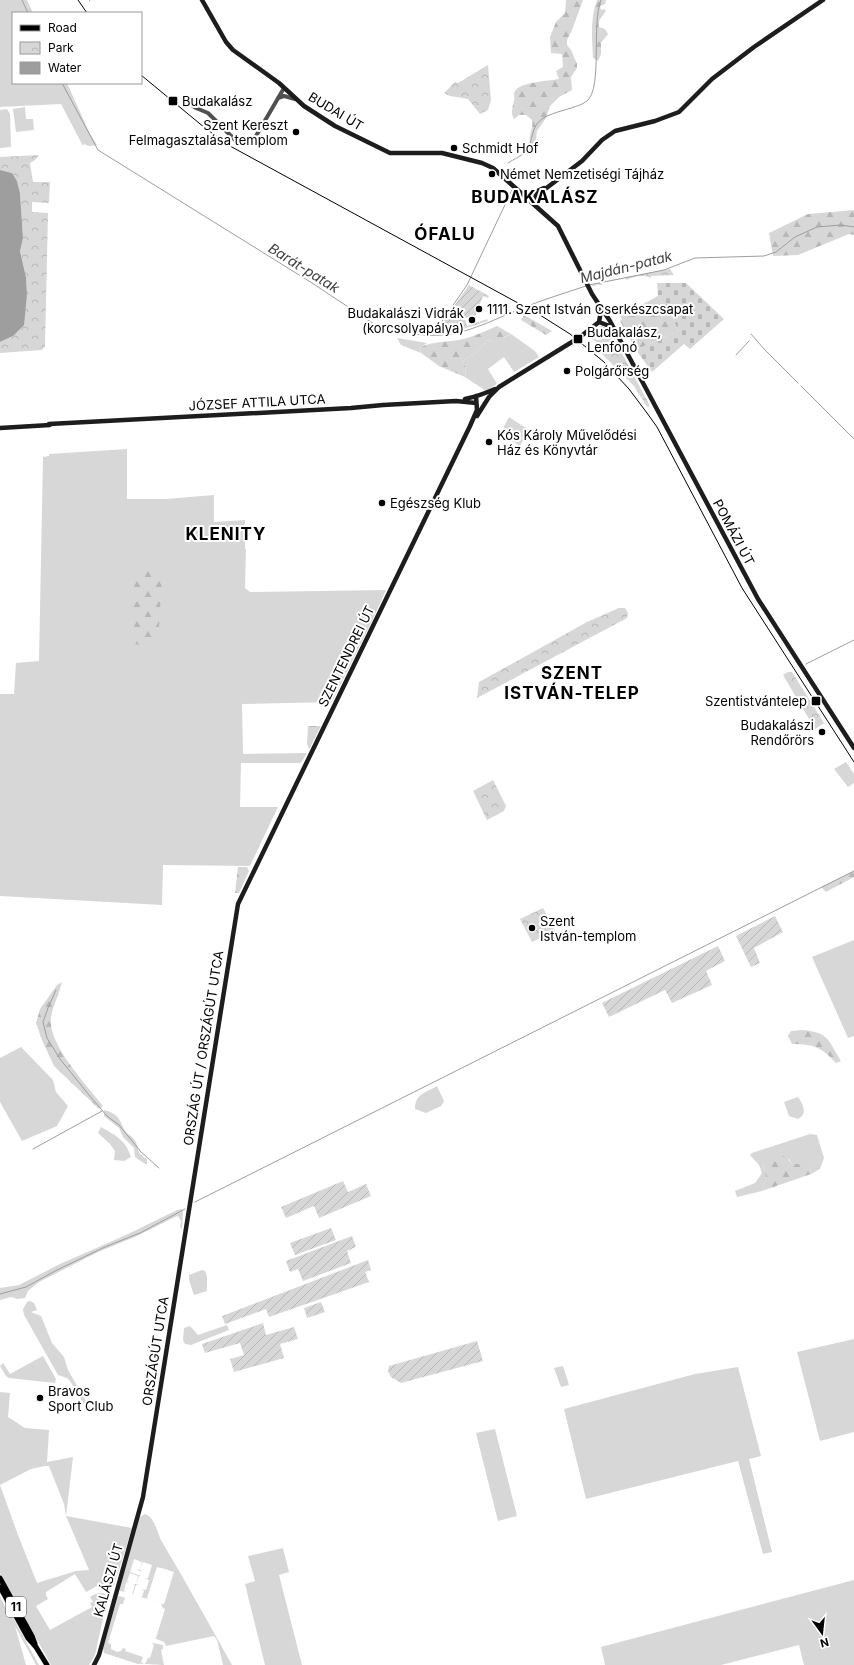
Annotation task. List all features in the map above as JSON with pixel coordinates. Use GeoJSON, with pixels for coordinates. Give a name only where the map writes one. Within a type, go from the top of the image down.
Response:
{"type":"FeatureCollection","features":[{"type":"Feature","properties":{"kind":"main road","name":"BUDAI ÚT"},"geometry":{"type":"LineString","coordinates":[[202,0],[232,49],[285,89],[295,99],[335,126],[390,152],[400,154],[430,152],[448,154],[487,165],[497,171],[532,202]]}},
{"type":"Feature","properties":{"kind":"main road"},"geometry":{"type":"LineString","coordinates":[[456,401],[484,394],[499,387],[580,338],[602,320],[602,311],[558,226],[532,202],[536,196],[582,161],[602,140],[615,131],[655,121],[679,112],[712,79],[749,51],[823,0]]}},
{"type":"Feature","properties":{"kind":"main road"},"geometry":{"type":"LineString","coordinates":[[526,196],[550,186]]}},
{"type":"Feature","properties":{"kind":"main road","name":"POMÁZI ÚT"},"geometry":{"type":"LineString","coordinates":[[602,320],[612,327],[763,609],[854,748]]}},
{"type":"Feature","properties":{"kind":"main road"},"geometry":{"type":"LineString","coordinates":[[470,426],[484,405],[499,387]]}},
{"type":"Feature","properties":{"kind":"main road"},"geometry":{"type":"LineString","coordinates":[[484,394],[487,396],[488,400]]}},
{"type":"Feature","properties":{"kind":"main road"},"geometry":{"type":"LineString","coordinates":[[470,426],[477,410],[476,396]]}},
{"type":"Feature","properties":{"kind":"main road"},"geometry":{"type":"LineString","coordinates":[[456,401],[484,405]]}},
{"type":"Feature","properties":{"kind":"main road","name":"JÓZSEF ATTILA UTCA"},"geometry":{"type":"LineString","coordinates":[[0,428],[456,401]]}},
{"type":"Feature","properties":{"kind":"main road","name":"SZENTENDREI ÚT"},"geometry":{"type":"LineString","coordinates":[[241,896],[470,426]]}},
{"type":"Feature","properties":{"kind":"main road","name":"ORSZÁG ÚT / ORSZÁGÚT UTCA"},"geometry":{"type":"LineString","coordinates":[[190,1204],[229,956],[238,904],[241,896]]}},
{"type":"Feature","properties":{"kind":"main road","name":"ORSZÁGÚT UTCA"},"geometry":{"type":"LineString","coordinates":[[142,1501],[190,1204]]}},
{"type":"Feature","properties":{"kind":"main road","name":"KALÁSZI ÚT"},"geometry":{"type":"LineString","coordinates":[[94,1665],[99,1654],[142,1501]]}},
{"type":"Feature","properties":{"kind":"main road","name":"11"},"geometry":{"type":"LineString","coordinates":[[0,1578],[32,1636],[36,1647]]}},
{"type":"Feature","properties":{"kind":"main road","name":"11"},"geometry":{"type":"LineString","coordinates":[[0,1587],[28,1638],[36,1647],[47,1665]]}},
{"type":"Feature","properties":{"kind":"street"},"geometry":{"type":"LineString","coordinates":[[284,96],[285,89]]}},
{"type":"Feature","properties":{"kind":"street"},"geometry":{"type":"LineString","coordinates":[[190,104],[208,113],[237,142],[248,141],[254,138],[285,89]]}},
{"type":"Feature","properties":{"kind":"street"},"geometry":{"type":"LineString","coordinates":[[278,98],[284,96],[295,99]]}},
{"type":"Feature","properties":{"kind":"green space"},"geometry":{"type":"Polygon","coordinates":[[[0,0],[27,0],[33,12],[12,12],[12,84],[67,84],[89,132],[97,145],[89,146],[84,144],[83,146],[61,104],[0,107],[0,0]]]}},
{"type":"Feature","properties":{"kind":"green space"},"geometry":{"type":"Polygon","coordinates":[[[566,0],[583,0],[567,40],[567,45],[571,50],[577,64],[577,68],[571,77],[572,90],[559,97],[550,106],[546,118],[537,131],[535,146],[530,143],[532,120],[526,115],[519,115],[514,119],[512,112],[514,93],[518,88],[528,84],[559,79],[556,71],[563,67],[562,54],[551,53],[550,37],[556,22],[565,13],[566,0]]]}},
{"type":"Feature","properties":{"kind":"green space"},"geometry":{"type":"Polygon","coordinates":[[[597,0],[606,0],[605,4],[600,6],[601,10],[604,9],[606,11],[600,20],[599,27],[605,29],[608,34],[601,43],[601,54],[598,61],[593,58],[592,36],[592,21],[597,0]]]}},
{"type":"Feature","properties":{"kind":"green space"},"geometry":{"type":"Polygon","coordinates":[[[488,65],[491,100],[488,110],[480,114],[468,99],[450,96],[444,93],[455,82],[458,83],[488,65]]]}},
{"type":"Feature","properties":{"kind":"green space"},"geometry":{"type":"Polygon","coordinates":[[[25,107],[26,119],[33,119],[34,130],[16,132],[13,109],[25,107]]]}},
{"type":"Feature","properties":{"kind":"green space"},"geometry":{"type":"Polygon","coordinates":[[[7,109],[10,114],[11,147],[0,148],[0,110],[7,109]]]}},
{"type":"Feature","properties":{"kind":"green space"},"geometry":{"type":"Polygon","coordinates":[[[39,155],[30,163],[33,182],[50,182],[49,203],[32,202],[32,212],[48,213],[45,346],[42,350],[0,353],[0,342],[13,336],[27,294],[26,277],[20,250],[23,238],[20,193],[17,181],[12,173],[0,170],[0,157],[39,155]]]}},
{"type":"Feature","properties":{"kind":"green space"},"geometry":{"type":"Polygon","coordinates":[[[854,210],[854,235],[849,234],[798,255],[773,256],[769,233],[808,214],[854,210]]]}},
{"type":"Feature","properties":{"kind":"green space"},"geometry":{"type":"Polygon","coordinates":[[[670,269],[674,275],[651,276],[651,278],[638,276],[626,280],[626,278],[601,282],[670,269]]]}},
{"type":"Feature","properties":{"kind":"green space"},"geometry":{"type":"Polygon","coordinates":[[[601,282],[602,285],[598,284],[594,287],[592,285],[601,282]]]}},
{"type":"Feature","properties":{"kind":"green space"},"geometry":{"type":"Polygon","coordinates":[[[657,283],[686,283],[724,319],[690,349],[684,344],[652,372],[636,350],[678,331],[667,303],[664,305],[658,296],[657,283]]]}},
{"type":"Feature","properties":{"kind":"green space"},"geometry":{"type":"Polygon","coordinates":[[[469,285],[489,296],[488,298],[483,296],[479,306],[476,306],[476,315],[465,318],[467,326],[487,319],[488,321],[460,330],[436,332],[469,285]]]}},
{"type":"Feature","properties":{"kind":"green space"},"geometry":{"type":"Polygon","coordinates":[[[658,296],[664,305],[667,303],[678,331],[636,350],[620,321],[622,319],[617,311],[636,308],[658,296]]]}},
{"type":"Feature","properties":{"kind":"green space"},"geometry":{"type":"Polygon","coordinates":[[[524,315],[552,331],[546,335],[521,320],[524,315]]]}},
{"type":"Feature","properties":{"kind":"green space"},"geometry":{"type":"Polygon","coordinates":[[[497,326],[511,334],[504,337],[502,342],[487,340],[482,347],[462,361],[466,368],[465,377],[439,366],[421,353],[420,348],[425,345],[467,338],[497,326]]]}},
{"type":"Feature","properties":{"kind":"green space"},"geometry":{"type":"Polygon","coordinates":[[[602,326],[609,329],[650,406],[647,407],[634,386],[600,352],[597,347],[598,343],[589,337],[592,334],[596,340],[601,340],[603,331],[599,327],[602,326]]]}},
{"type":"Feature","properties":{"kind":"green space"},"geometry":{"type":"Polygon","coordinates":[[[511,334],[535,351],[539,357],[514,372],[504,357],[488,369],[497,384],[486,391],[465,377],[466,368],[462,361],[482,347],[487,340],[494,342],[511,334]]]}},
{"type":"Feature","properties":{"kind":"green space"},"geometry":{"type":"Polygon","coordinates":[[[397,338],[427,343],[420,348],[421,353],[401,345],[397,338]]]}},
{"type":"Feature","properties":{"kind":"green space"},"geometry":{"type":"Polygon","coordinates":[[[509,417],[529,430],[520,446],[500,434],[509,417]]]}},
{"type":"Feature","properties":{"kind":"green space"},"geometry":{"type":"Polygon","coordinates":[[[127,449],[127,499],[166,499],[214,495],[214,522],[245,520],[245,588],[250,592],[386,590],[332,702],[242,704],[243,754],[307,753],[301,763],[241,763],[240,807],[278,807],[250,866],[163,865],[162,905],[0,896],[0,694],[14,694],[16,663],[39,661],[43,457],[49,456],[49,454],[127,449]]]}},
{"type":"Feature","properties":{"kind":"green space"},"geometry":{"type":"Polygon","coordinates":[[[152,571],[158,573],[162,579],[158,643],[151,646],[134,644],[131,639],[133,577],[136,572],[152,571]]]}},
{"type":"Feature","properties":{"kind":"green space"},"geometry":{"type":"Polygon","coordinates":[[[619,608],[625,608],[628,613],[627,618],[477,698],[479,682],[587,622],[619,608]]]}},
{"type":"Feature","properties":{"kind":"green space"},"geometry":{"type":"Polygon","coordinates":[[[788,672],[792,672],[824,723],[815,729],[783,675],[788,672]]]}},
{"type":"Feature","properties":{"kind":"green space"},"geometry":{"type":"Polygon","coordinates":[[[308,726],[321,726],[309,749],[307,744],[308,726]]]}},
{"type":"Feature","properties":{"kind":"green space"},"geometry":{"type":"Polygon","coordinates":[[[846,762],[854,774],[854,783],[848,787],[834,769],[846,762]]]}},
{"type":"Feature","properties":{"kind":"green space"},"geometry":{"type":"Polygon","coordinates":[[[493,780],[506,806],[504,811],[487,820],[473,791],[493,780]]]}},
{"type":"Feature","properties":{"kind":"green space"},"geometry":{"type":"Polygon","coordinates":[[[238,867],[247,867],[249,871],[239,893],[235,893],[238,867]]]}},
{"type":"Feature","properties":{"kind":"green space"},"geometry":{"type":"Polygon","coordinates":[[[854,871],[854,877],[826,892],[821,887],[854,871]]]}},
{"type":"Feature","properties":{"kind":"green space"},"geometry":{"type":"Polygon","coordinates":[[[543,908],[555,931],[532,942],[520,919],[543,908]]]}},
{"type":"Feature","properties":{"kind":"green space"},"geometry":{"type":"Polygon","coordinates":[[[775,916],[783,932],[754,948],[760,963],[751,967],[736,936],[775,916]]]}},
{"type":"Feature","properties":{"kind":"green space"},"geometry":{"type":"Polygon","coordinates":[[[854,940],[854,1036],[848,1038],[812,957],[854,940]]]}},
{"type":"Feature","properties":{"kind":"green space"},"geometry":{"type":"Polygon","coordinates":[[[718,946],[725,961],[706,971],[712,985],[672,1003],[665,990],[609,1017],[602,1003],[718,946]]]}},
{"type":"Feature","properties":{"kind":"green space"},"geometry":{"type":"Polygon","coordinates":[[[62,982],[51,1017],[51,1028],[61,1051],[78,1076],[103,1106],[99,1109],[54,1066],[36,1023],[40,1009],[57,985],[62,982]]]}},
{"type":"Feature","properties":{"kind":"green space"},"geometry":{"type":"Polygon","coordinates":[[[802,1030],[818,1033],[827,1038],[841,1061],[836,1063],[826,1053],[812,1046],[792,1044],[788,1036],[791,1031],[802,1030]]]}},
{"type":"Feature","properties":{"kind":"green space"},"geometry":{"type":"Polygon","coordinates":[[[21,1047],[53,1080],[56,1092],[68,1106],[57,1126],[22,1141],[0,1102],[0,1058],[21,1047]]]}},
{"type":"Feature","properties":{"kind":"green space"},"geometry":{"type":"Polygon","coordinates":[[[437,1086],[444,1101],[441,1106],[426,1113],[415,1109],[415,1104],[419,1097],[437,1086]]]}},
{"type":"Feature","properties":{"kind":"green space"},"geometry":{"type":"Polygon","coordinates":[[[798,1097],[802,1103],[804,1112],[798,1119],[789,1116],[784,1102],[798,1097]]]}},
{"type":"Feature","properties":{"kind":"green space"},"geometry":{"type":"Polygon","coordinates":[[[104,1110],[113,1113],[120,1120],[125,1131],[134,1139],[139,1152],[147,1159],[147,1164],[135,1157],[134,1148],[123,1137],[119,1128],[104,1116],[104,1110]]]}},
{"type":"Feature","properties":{"kind":"green space"},"geometry":{"type":"Polygon","coordinates":[[[101,1127],[123,1142],[131,1157],[124,1161],[114,1160],[115,1151],[98,1133],[101,1127]]]}},
{"type":"Feature","properties":{"kind":"green space"},"geometry":{"type":"Polygon","coordinates":[[[810,1134],[817,1135],[824,1158],[820,1169],[811,1174],[810,1166],[792,1164],[789,1159],[763,1163],[766,1179],[762,1191],[737,1197],[735,1191],[755,1183],[762,1173],[759,1165],[750,1155],[752,1153],[810,1134]]]}},
{"type":"Feature","properties":{"kind":"green space"},"geometry":{"type":"Polygon","coordinates":[[[770,1154],[783,1156],[792,1164],[808,1164],[810,1166],[811,1174],[762,1191],[766,1179],[763,1163],[770,1154]]]}},
{"type":"Feature","properties":{"kind":"green space"},"geometry":{"type":"Polygon","coordinates":[[[343,1181],[348,1192],[366,1184],[371,1196],[319,1218],[314,1206],[286,1218],[281,1207],[343,1181]]]}},
{"type":"Feature","properties":{"kind":"green space"},"geometry":{"type":"Polygon","coordinates":[[[182,1209],[182,1229],[180,1227],[181,1221],[178,1216],[175,1217],[137,1236],[98,1252],[39,1282],[28,1291],[25,1298],[17,1299],[11,1297],[0,1300],[0,1288],[19,1285],[60,1264],[182,1209]]]}},
{"type":"Feature","properties":{"kind":"green space"},"geometry":{"type":"Polygon","coordinates":[[[331,1228],[336,1240],[295,1255],[290,1243],[331,1228]]]}},
{"type":"Feature","properties":{"kind":"green space"},"geometry":{"type":"Polygon","coordinates":[[[352,1236],[356,1247],[347,1251],[351,1263],[303,1281],[298,1269],[290,1272],[286,1261],[352,1236]]]}},
{"type":"Feature","properties":{"kind":"green space"},"geometry":{"type":"Polygon","coordinates":[[[368,1260],[371,1270],[365,1272],[369,1282],[269,1317],[266,1309],[225,1324],[222,1316],[368,1260]]]}},
{"type":"Feature","properties":{"kind":"green space"},"geometry":{"type":"Polygon","coordinates":[[[202,1270],[205,1271],[207,1276],[207,1291],[194,1295],[189,1280],[189,1275],[202,1270]]]}},
{"type":"Feature","properties":{"kind":"green space"},"geometry":{"type":"Polygon","coordinates":[[[30,1301],[34,1303],[37,1310],[31,1312],[41,1316],[52,1343],[64,1357],[68,1370],[91,1410],[90,1411],[88,1411],[70,1381],[67,1378],[58,1375],[24,1315],[23,1309],[27,1302],[30,1301]]]}},
{"type":"Feature","properties":{"kind":"green space"},"geometry":{"type":"Polygon","coordinates":[[[321,1302],[325,1312],[307,1318],[304,1308],[321,1302]]]}},
{"type":"Feature","properties":{"kind":"green space"},"geometry":{"type":"Polygon","coordinates":[[[263,1323],[266,1335],[294,1327],[298,1339],[280,1344],[284,1358],[234,1372],[230,1359],[244,1355],[240,1343],[205,1353],[202,1344],[263,1323]]]}},
{"type":"Feature","properties":{"kind":"green space"},"geometry":{"type":"Polygon","coordinates":[[[227,1325],[229,1330],[191,1345],[185,1344],[183,1340],[184,1328],[190,1326],[198,1335],[227,1325]]]}},
{"type":"Feature","properties":{"kind":"green space"},"geometry":{"type":"Polygon","coordinates":[[[854,1339],[854,1432],[820,1441],[797,1352],[854,1339]]]}},
{"type":"Feature","properties":{"kind":"green space"},"geometry":{"type":"Polygon","coordinates":[[[477,1341],[483,1361],[401,1383],[391,1377],[388,1371],[389,1366],[477,1341]]]}},
{"type":"Feature","properties":{"kind":"green space"},"geometry":{"type":"Polygon","coordinates":[[[43,1356],[56,1379],[55,1383],[9,1378],[0,1366],[3,1363],[10,1374],[43,1356]]]}},
{"type":"Feature","properties":{"kind":"green space"},"geometry":{"type":"Polygon","coordinates":[[[563,1366],[569,1385],[561,1387],[554,1368],[563,1366]]]}},
{"type":"Feature","properties":{"kind":"green space"},"geometry":{"type":"Polygon","coordinates":[[[738,1367],[761,1456],[749,1459],[772,1552],[763,1554],[738,1461],[586,1499],[564,1409],[695,1374],[738,1367]]]}},
{"type":"Feature","properties":{"kind":"green space"},"geometry":{"type":"Polygon","coordinates":[[[0,1392],[10,1393],[8,1417],[25,1428],[49,1430],[47,1462],[73,1457],[66,1516],[64,1504],[49,1466],[31,1469],[0,1485],[0,1392]]]}},
{"type":"Feature","properties":{"kind":"green space"},"geometry":{"type":"Polygon","coordinates":[[[495,1429],[517,1516],[498,1521],[476,1433],[495,1429]]]}},
{"type":"Feature","properties":{"kind":"green space"},"geometry":{"type":"Polygon","coordinates":[[[0,1485],[37,1583],[76,1571],[89,1570],[66,1516],[132,1528],[114,1586],[108,1587],[105,1584],[101,1584],[86,1592],[75,1574],[46,1592],[48,1599],[36,1606],[50,1630],[92,1607],[90,1603],[93,1602],[90,1597],[95,1594],[104,1593],[108,1596],[95,1655],[89,1665],[51,1665],[0,1573],[0,1485]]]}},
{"type":"Feature","properties":{"kind":"green space"},"geometry":{"type":"Polygon","coordinates":[[[145,1514],[151,1518],[162,1542],[232,1665],[223,1665],[217,1640],[214,1636],[166,1646],[164,1642],[154,1638],[156,1638],[165,1609],[161,1604],[164,1604],[174,1572],[157,1567],[147,1598],[149,1599],[140,1597],[142,1597],[144,1591],[142,1589],[146,1590],[149,1580],[145,1578],[148,1578],[152,1565],[143,1562],[140,1570],[142,1562],[134,1559],[130,1572],[141,1576],[139,1576],[136,1584],[138,1576],[130,1573],[127,1581],[130,1582],[126,1582],[124,1591],[126,1592],[120,1591],[119,1589],[138,1520],[145,1514]]]}},
{"type":"Feature","properties":{"kind":"green space"},"geometry":{"type":"Polygon","coordinates":[[[283,1548],[289,1572],[279,1575],[302,1665],[265,1665],[245,1584],[255,1581],[248,1556],[283,1548]]]}},
{"type":"Feature","properties":{"kind":"green space"},"geometry":{"type":"Polygon","coordinates":[[[854,1580],[854,1665],[804,1665],[799,1645],[721,1665],[605,1665],[601,1647],[854,1580]]]}},
{"type":"Feature","properties":{"kind":"green space"},"geometry":{"type":"Polygon","coordinates":[[[133,1584],[139,1585],[136,1585],[133,1594],[135,1595],[132,1594],[135,1585],[133,1584]]]}},
{"type":"Feature","properties":{"kind":"green space"},"geometry":{"type":"Polygon","coordinates":[[[0,1596],[10,1617],[12,1616],[39,1665],[36,1665],[15,1626],[26,1665],[0,1665],[0,1596]]]}},
{"type":"Feature","properties":{"kind":"green space"},"geometry":{"type":"Polygon","coordinates":[[[118,1596],[125,1598],[123,1604],[120,1604],[108,1643],[111,1644],[111,1649],[117,1652],[121,1651],[123,1648],[126,1649],[125,1651],[143,1657],[141,1662],[145,1664],[138,1664],[104,1653],[103,1648],[118,1596]]]}},
{"type":"Feature","properties":{"kind":"green space"},"geometry":{"type":"Polygon","coordinates":[[[152,1643],[163,1645],[163,1649],[161,1650],[164,1665],[145,1664],[148,1658],[150,1658],[154,1645],[152,1643]]]}},
{"type":"Feature","properties":{"kind":"water"},"geometry":{"type":"Polygon","coordinates":[[[0,170],[12,173],[17,181],[20,193],[23,238],[20,251],[26,277],[27,294],[24,325],[13,336],[0,342],[0,170]]]}},
{"type":"Feature","properties":{"kind":"waterway","name":"Barát-patak"},"geometry":{"type":"LineString","coordinates":[[22,0],[28,12]]}},
{"type":"Feature","properties":{"kind":"waterway","name":"Barát-patak"},"geometry":{"type":"LineString","coordinates":[[508,163],[526,151],[538,122],[547,116],[572,108],[587,101],[592,94],[595,83],[597,24],[601,0]]}},
{"type":"Feature","properties":{"kind":"waterway","name":"Barát-patak"},"geometry":{"type":"LineString","coordinates":[[63,84],[98,150],[312,283],[374,324],[415,334],[425,335],[438,327],[467,285],[512,190]]}},
{"type":"Feature","properties":{"kind":"waterway","name":"Majdán-patak"},"geometry":{"type":"LineString","coordinates":[[589,285],[664,270],[695,258],[764,256],[776,252],[795,237],[817,227],[841,225],[854,227]]}},
{"type":"Feature","properties":{"kind":"waterway","name":"Majdán-patak"},"geometry":{"type":"LineString","coordinates":[[426,335],[452,334],[464,331],[533,304],[586,286]]}},
{"type":"Feature","properties":{"kind":"waterway"},"geometry":{"type":"LineString","coordinates":[[751,334],[798,383]]}},
{"type":"Feature","properties":{"kind":"waterway"},"geometry":{"type":"LineString","coordinates":[[736,355],[749,341]]}},
{"type":"Feature","properties":{"kind":"waterway"},"geometry":{"type":"LineString","coordinates":[[801,386],[854,439]]}},
{"type":"Feature","properties":{"kind":"waterway"},"geometry":{"type":"LineString","coordinates":[[806,664],[854,640]]}},
{"type":"Feature","properties":{"kind":"waterway"},"geometry":{"type":"LineString","coordinates":[[195,1202],[854,871]]}},
{"type":"Feature","properties":{"kind":"waterway"},"geometry":{"type":"LineString","coordinates":[[56,990],[43,1022],[47,1038],[60,1059],[107,1116],[119,1125],[141,1152],[159,1168]]}},
{"type":"Feature","properties":{"kind":"waterway"},"geometry":{"type":"LineString","coordinates":[[33,1149],[102,1111]]}},
{"type":"Feature","properties":{"kind":"waterway"},"geometry":{"type":"LineString","coordinates":[[0,1294],[26,1287],[105,1247],[140,1233],[185,1209]]}},
{"type":"Feature","properties":{"kind":"tram line"},"geometry":{"type":"LineString","coordinates":[[78,0],[86,12]]}},
{"type":"Feature","properties":{"kind":"tram line"},"geometry":{"type":"LineString","coordinates":[[142,76],[205,128],[230,146],[540,315],[570,334],[604,362],[629,389],[657,427],[742,588],[854,762]]}},
{"type":"Feature","properties":{"kind":"place","name":"Budakalász"},"geometry":{"type":"Point","coordinates":[173,101]}},
{"type":"Feature","properties":{"kind":"place","name":"Szent Kereszt Felmagasztalása templom"},"geometry":{"type":"Point","coordinates":[296,132]}},
{"type":"Feature","properties":{"kind":"place","name":"Schmidt Hof"},"geometry":{"type":"Point","coordinates":[454,148]}},
{"type":"Feature","properties":{"kind":"place","name":"Német Nemzetiségi Tájház"},"geometry":{"type":"Point","coordinates":[492,174]}},
{"type":"Feature","properties":{"kind":"place","name":"1111. Szent István Cserkészcsapat"},"geometry":{"type":"Point","coordinates":[479,309]}},
{"type":"Feature","properties":{"kind":"place","name":"Budakalászi Vidrák (korcsolyapálya)"},"geometry":{"type":"Point","coordinates":[472,320]}},
{"type":"Feature","properties":{"kind":"place","name":"Budakalász, Lenfonó"},"geometry":{"type":"Point","coordinates":[578,339]}},
{"type":"Feature","properties":{"kind":"place","name":"Polgárőrség"},"geometry":{"type":"Point","coordinates":[567,371]}},
{"type":"Feature","properties":{"kind":"place","name":"Kós Károly Művelődési Ház és Könyvtár"},"geometry":{"type":"Point","coordinates":[489,442]}},
{"type":"Feature","properties":{"kind":"place","name":"Egészség Klub"},"geometry":{"type":"Point","coordinates":[382,503]}},
{"type":"Feature","properties":{"kind":"place","name":"Szentistvántelep"},"geometry":{"type":"Point","coordinates":[816,701]}},
{"type":"Feature","properties":{"kind":"place","name":"Budakalászi Rendőrörs"},"geometry":{"type":"Point","coordinates":[822,732]}},
{"type":"Feature","properties":{"kind":"place","name":"Szent István-templom"},"geometry":{"type":"Point","coordinates":[532,928]}},
{"type":"Feature","properties":{"kind":"place","name":"Bravos Sport Club"},"geometry":{"type":"Point","coordinates":[40,1398]}},
{"type":"Feature","properties":{"kind":"district","name":"BUDAKALÁSZ"},"geometry":{"type":"Point","coordinates":[535,197]}},
{"type":"Feature","properties":{"kind":"district","name":"ÓFALU"},"geometry":{"type":"Point","coordinates":[445,234]}},
{"type":"Feature","properties":{"kind":"district","name":"KLENITY"},"geometry":{"type":"Point","coordinates":[226,534]}},
{"type":"Feature","properties":{"kind":"district","name":"SZENT ISTVÁN-TELEP"},"geometry":{"type":"Point","coordinates":[572,683]}}]}
